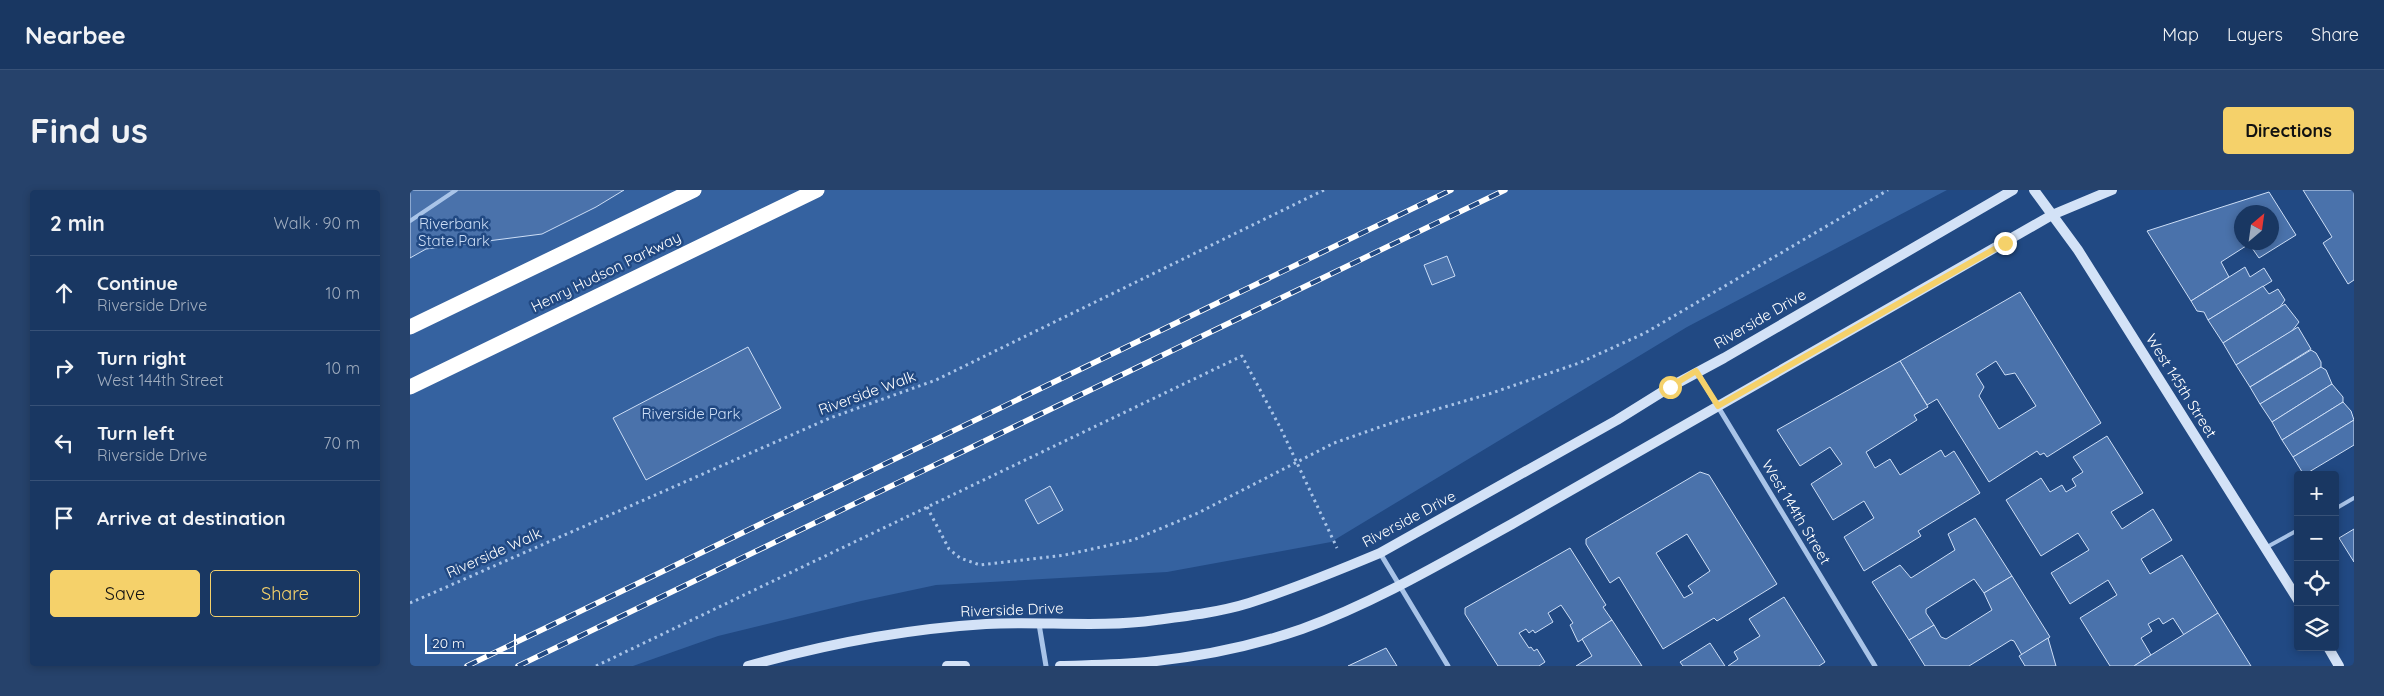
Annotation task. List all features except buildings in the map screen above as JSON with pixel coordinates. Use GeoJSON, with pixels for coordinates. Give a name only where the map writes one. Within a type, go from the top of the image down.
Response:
{"type":"FeatureCollection","features":[{"type":"Feature","properties":{"kind":"highway"},"geometry":{"type":"LineString","coordinates":[[410,327],[694,190]]}},
{"type":"Feature","properties":{"kind":"highway","name":"Henry Hudson Parkway"},"geometry":{"type":"LineString","coordinates":[[410,387],[817,190]]}},
{"type":"Feature","properties":{"kind":"main road","name":"Riverside Drive"},"geometry":{"type":"LineString","coordinates":[[748,666],[822,647],[889,634],[988,624],[1154,621],[1248,604],[1380,553],[1616,420],[1696,371],[1724,358],[2013,190]]}},
{"type":"Feature","properties":{"kind":"main road","name":"West 145th Street"},"geometry":{"type":"LineString","coordinates":[[2034,190],[2078,250],[2294,594]]}},
{"type":"Feature","properties":{"kind":"main road"},"geometry":{"type":"LineString","coordinates":[[1060,666],[1147,662],[1256,642],[1302,629],[1400,586],[2052,215],[2112,190]]}},
{"type":"Feature","properties":{"kind":"main road"},"geometry":{"type":"LineString","coordinates":[[2330,651],[2339,666]]}},
{"type":"Feature","properties":{"kind":"main road"},"geometry":{"type":"LineString","coordinates":[[947,666],[965,666]]}},
{"type":"Feature","properties":{"kind":"street","name":"West 144th Street"},"geometry":{"type":"LineString","coordinates":[[1696,371],[1875,666]]}},
{"type":"Feature","properties":{"kind":"street"},"geometry":{"type":"LineString","coordinates":[[1380,553],[1448,666]]}},
{"type":"Feature","properties":{"kind":"street"},"geometry":{"type":"LineString","coordinates":[[1039,624],[1046,666]]}},
{"type":"Feature","properties":{"kind":"lane"},"geometry":{"type":"LineString","coordinates":[[410,221],[456,190]]}},
{"type":"Feature","properties":{"kind":"lane"},"geometry":{"type":"LineString","coordinates":[[2339,507],[2354,498]]}},
{"type":"Feature","properties":{"kind":"lane"},"geometry":{"type":"LineString","coordinates":[[2265,548],[2294,532]]}},
{"type":"Feature","properties":{"kind":"path","name":"Riverside Walk"},"geometry":{"type":"LineString","coordinates":[[410,603],[830,418],[936,380],[1324,190]]}},
{"type":"Feature","properties":{"kind":"path"},"geometry":{"type":"LineString","coordinates":[[927,508],[949,549],[960,558],[980,565],[1065,555],[1133,540],[1198,514],[1334,444],[1403,419],[1489,394],[1579,363],[1637,337],[1692,307],[1888,190]]}},
{"type":"Feature","properties":{"kind":"path"},"geometry":{"type":"LineString","coordinates":[[596,666],[1242,356],[1297,463],[1337,548]]}},
{"type":"Feature","properties":{"kind":"green space","name":"Riverside Park"},"geometry":{"type":"Polygon","coordinates":[[[410,190],[1947,190],[1687,327],[1331,542],[1167,572],[936,585],[861,601],[718,636],[633,666],[410,666],[410,190]]]}},
{"type":"Feature","properties":{"kind":"railway"},"geometry":{"type":"LineString","coordinates":[[467,666],[1451,190]]}},
{"type":"Feature","properties":{"kind":"railway"},"geometry":{"type":"LineString","coordinates":[[518,666],[1505,190]]}},
{"type":"Feature","properties":{"kind":"route"},"geometry":{"type":"LineString","coordinates":[[1670,387],[1696,371],[1718,406],[2005,243]]}},
{"type":"Feature","properties":{"kind":"park label","name":"Riverbank State Park"},"geometry":{"type":"Point","coordinates":[454,232]}}]}
